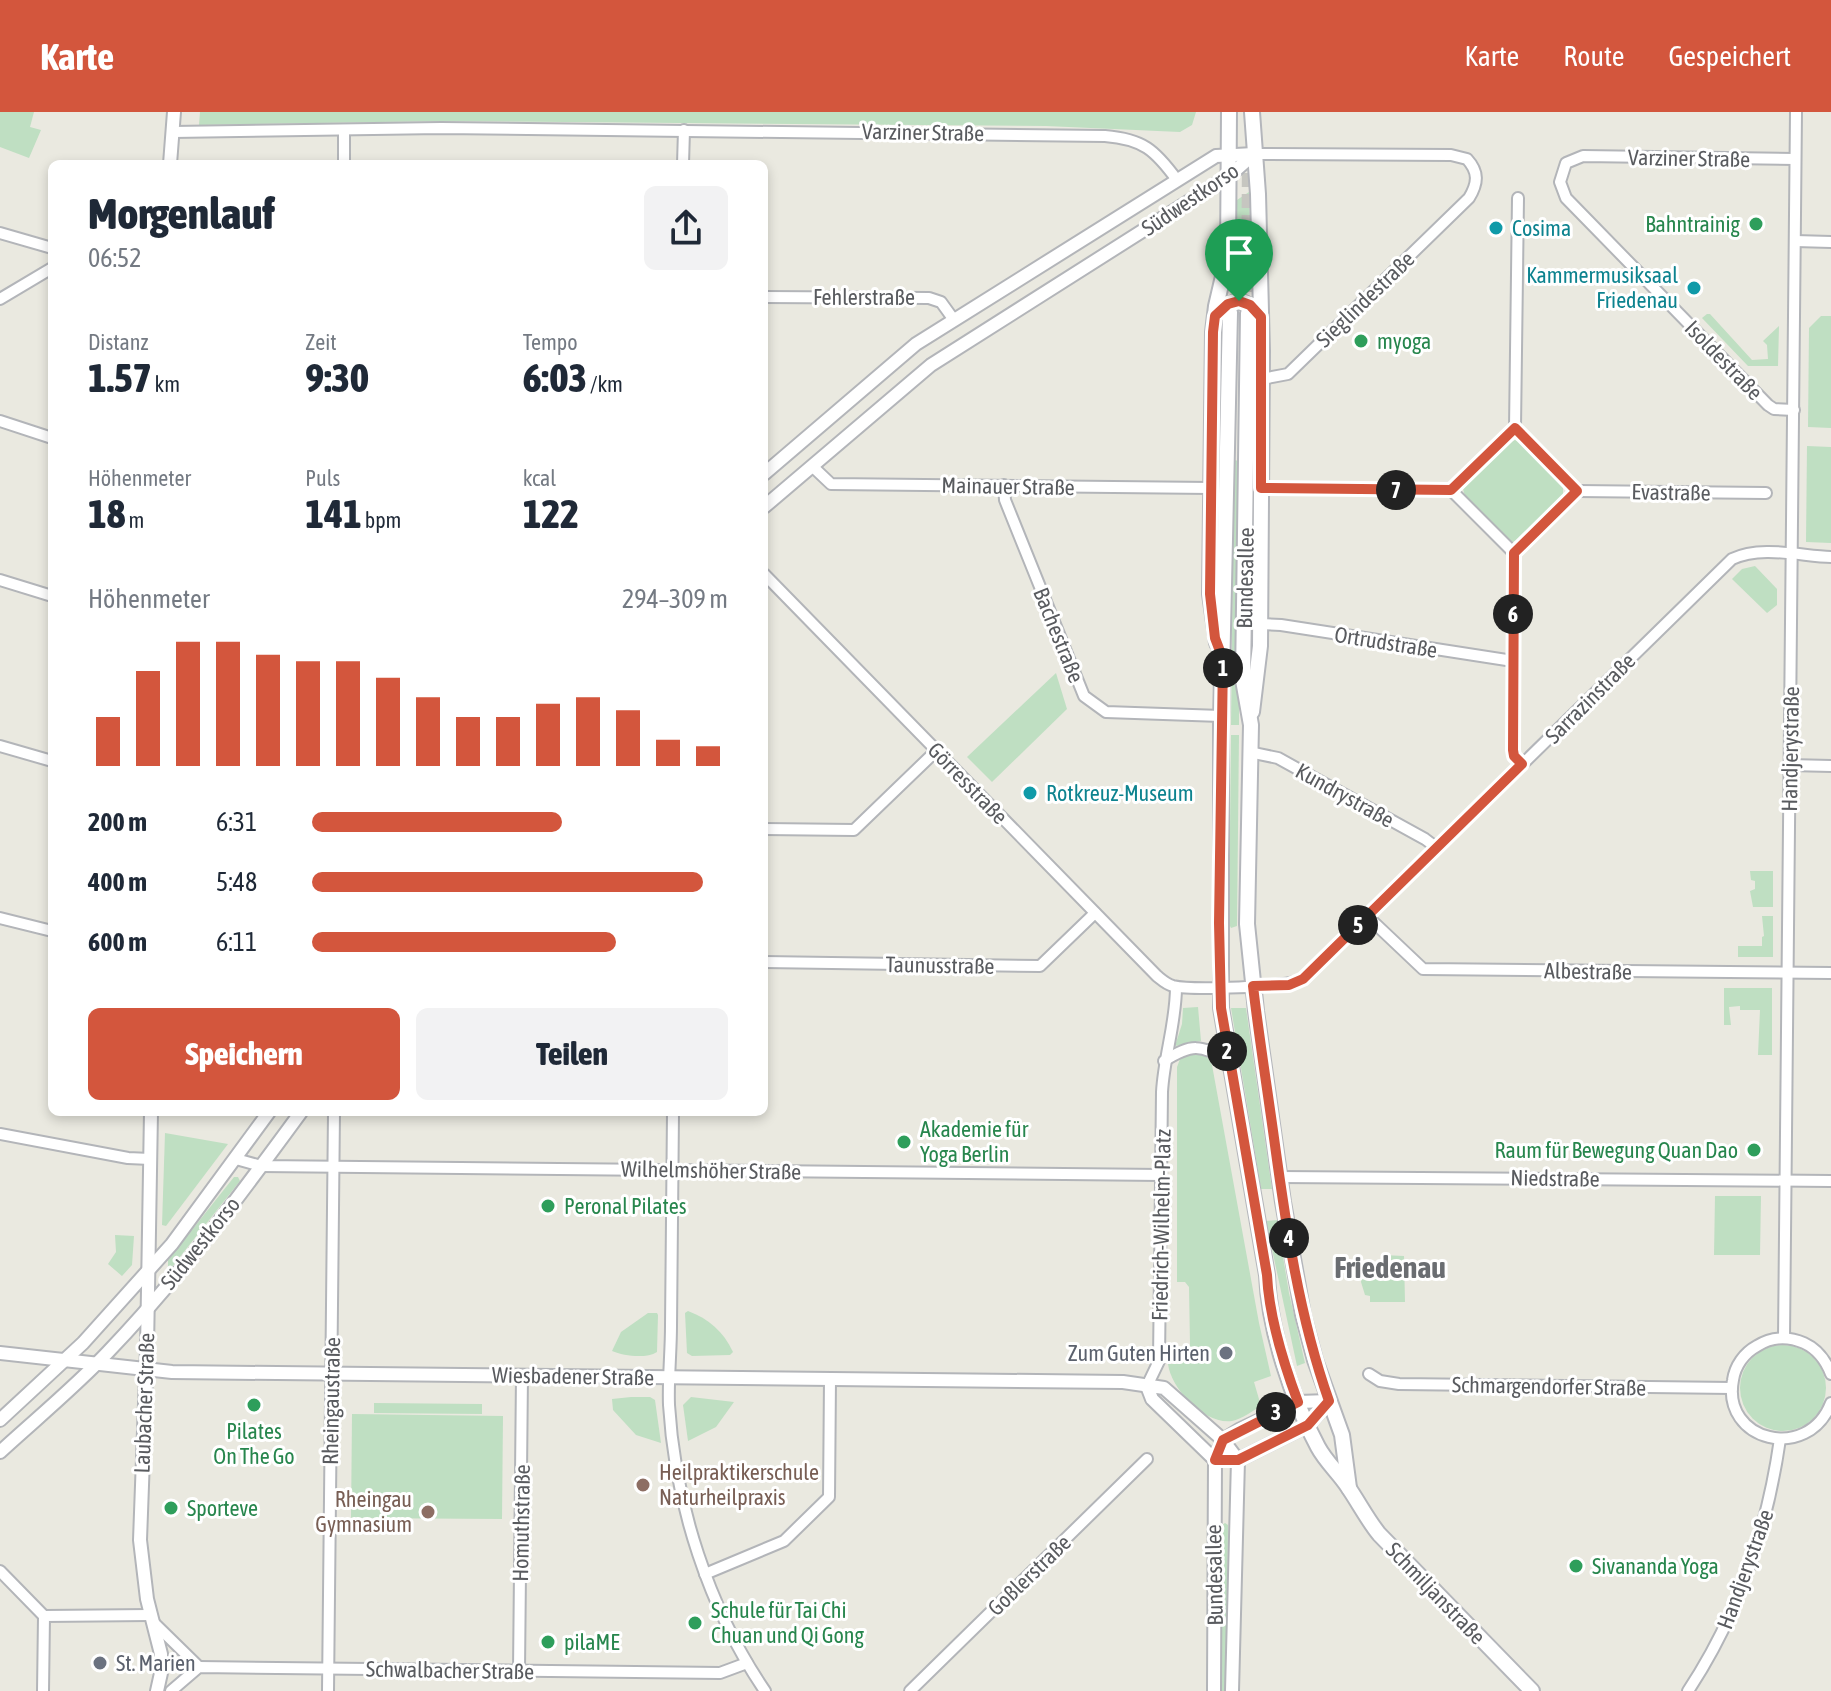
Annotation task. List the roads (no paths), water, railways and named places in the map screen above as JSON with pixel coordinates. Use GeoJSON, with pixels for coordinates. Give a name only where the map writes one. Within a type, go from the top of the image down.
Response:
{"type":"FeatureCollection","features":[{"type":"Feature","properties":{"kind":"main road"},"geometry":{"type":"LineString","coordinates":[[1223,659],[1215,638],[1210,594],[1211,488],[1228,255],[1229,112]]}},
{"type":"Feature","properties":{"kind":"main road"},"geometry":{"type":"LineString","coordinates":[[1251,725],[1260,624],[1262,379],[1254,315],[1258,194],[1252,112]]}},
{"type":"Feature","properties":{"kind":"main road"},"geometry":{"type":"LineString","coordinates":[[1222,314],[1228,304],[1239,301],[1250,305],[1254,315]]}},
{"type":"Feature","properties":{"kind":"main road","name":"Bundesallee"},"geometry":{"type":"LineString","coordinates":[[1220,987],[1222,314]]}},
{"type":"Feature","properties":{"kind":"main road","name":"Bundesallee"},"geometry":{"type":"LineString","coordinates":[[1253,986],[1248,934],[1251,725],[1243,680],[1254,315]]}},
{"type":"Feature","properties":{"kind":"main road"},"geometry":{"type":"LineString","coordinates":[[1219,935],[1248,934]]}},
{"type":"Feature","properties":{"kind":"main road"},"geometry":{"type":"LineString","coordinates":[[1253,986],[1279,1177],[1303,1315],[1329,1401]]}},
{"type":"Feature","properties":{"kind":"main road"},"geometry":{"type":"LineString","coordinates":[[1220,987],[1268,1295],[1286,1367],[1308,1425]]}},
{"type":"Feature","properties":{"kind":"main road","name":"Schmiljanstraße"},"geometry":{"type":"LineString","coordinates":[[1329,1401],[1342,1435],[1349,1488]]}},
{"type":"Feature","properties":{"kind":"main road","name":"Schmiljanstraße"},"geometry":{"type":"LineString","coordinates":[[1308,1425],[1321,1453],[1379,1534],[1532,1691]]}},
{"type":"Feature","properties":{"kind":"street"},"geometry":{"type":"LineString","coordinates":[[170,160],[174,112]]}},
{"type":"Feature","properties":{"kind":"street","name":"Handjerystraße"},"geometry":{"type":"LineString","coordinates":[[1784,1338],[1796,112]]}},
{"type":"Feature","properties":{"kind":"street"},"geometry":{"type":"LineString","coordinates":[[344,130],[344,160]]}},
{"type":"Feature","properties":{"kind":"street"},"geometry":{"type":"LineString","coordinates":[[683,160],[684,130]]}},
{"type":"Feature","properties":{"kind":"street","name":"Varziner Straße"},"geometry":{"type":"LineString","coordinates":[[173,132],[684,130],[1121,137],[1149,147],[1177,180]]}},
{"type":"Feature","properties":{"kind":"street","name":"Südwestkorso"},"geometry":{"type":"LineString","coordinates":[[768,470],[899,357],[954,320],[1216,156],[1254,154]]}},
{"type":"Feature","properties":{"kind":"street","name":"Südwestkorso"},"geometry":{"type":"LineString","coordinates":[[768,504],[931,365],[1229,176],[1254,154]]}},
{"type":"Feature","properties":{"kind":"street","name":"Sieglindestraße"},"geometry":{"type":"LineString","coordinates":[[1254,154],[1451,155],[1467,159],[1477,173],[1473,192],[1288,374],[1262,379]]}},
{"type":"Feature","properties":{"kind":"street","name":"Varziner Straße"},"geometry":{"type":"LineString","coordinates":[[1583,156],[1795,159]]}},
{"type":"Feature","properties":{"kind":"street","name":"Isoldestraße"},"geometry":{"type":"LineString","coordinates":[[1583,156],[1566,163],[1562,170],[1560,182],[1566,198],[1768,405],[1774,409],[1794,410]]}},
{"type":"Feature","properties":{"kind":"street"},"geometry":{"type":"LineString","coordinates":[[1451,490],[1515,428],[1518,198]]}},
{"type":"Feature","properties":{"kind":"street"},"geometry":{"type":"LineString","coordinates":[[0,233],[48,247]]}},
{"type":"Feature","properties":{"kind":"street"},"geometry":{"type":"LineString","coordinates":[[1795,241],[1831,242]]}},
{"type":"Feature","properties":{"kind":"street"},"geometry":{"type":"LineString","coordinates":[[0,299],[48,270]]}},
{"type":"Feature","properties":{"kind":"street","name":"Fehlerstraße"},"geometry":{"type":"LineString","coordinates":[[768,297],[929,298],[941,302],[954,320]]}},
{"type":"Feature","properties":{"kind":"street"},"geometry":{"type":"LineString","coordinates":[[954,320],[967,341]]}},
{"type":"Feature","properties":{"kind":"street"},"geometry":{"type":"LineString","coordinates":[[0,421],[48,437]]}},
{"type":"Feature","properties":{"kind":"street"},"geometry":{"type":"LineString","coordinates":[[1515,428],[1577,491],[1514,553],[1513,750],[1514,756],[1522,764]]}},
{"type":"Feature","properties":{"kind":"street"},"geometry":{"type":"LineString","coordinates":[[795,446],[812,466]]}},
{"type":"Feature","properties":{"kind":"street","name":"Mainauer Straße"},"geometry":{"type":"LineString","coordinates":[[812,466],[831,484],[1211,488]]}},
{"type":"Feature","properties":{"kind":"street","name":"Bachestraße"},"geometry":{"type":"LineString","coordinates":[[1004,485],[1005,500],[1084,696],[1106,712],[1221,716]]}},
{"type":"Feature","properties":{"kind":"street"},"geometry":{"type":"LineString","coordinates":[[1261,488],[1451,490],[1514,553]]}},
{"type":"Feature","properties":{"kind":"street","name":"Evastraße"},"geometry":{"type":"LineString","coordinates":[[1577,491],[1766,493]]}},
{"type":"Feature","properties":{"kind":"street","name":"Sarrazinstraße"},"geometry":{"type":"LineString","coordinates":[[1220,987],[1297,983],[1725,564],[1749,553],[1831,557]]}},
{"type":"Feature","properties":{"kind":"street","name":"Görresstraße"},"geometry":{"type":"LineString","coordinates":[[768,578],[1157,976],[1176,987]]}},
{"type":"Feature","properties":{"kind":"street"},"geometry":{"type":"LineString","coordinates":[[0,580],[48,595]]}},
{"type":"Feature","properties":{"kind":"street","name":"Ortrudstraße"},"geometry":{"type":"LineString","coordinates":[[1260,624],[1513,661]]}},
{"type":"Feature","properties":{"kind":"street"},"geometry":{"type":"LineString","coordinates":[[0,746],[48,760]]}},
{"type":"Feature","properties":{"kind":"street"},"geometry":{"type":"LineString","coordinates":[[768,829],[854,830],[937,750]]}},
{"type":"Feature","properties":{"kind":"street","name":"Kundrystraße"},"geometry":{"type":"LineString","coordinates":[[1249,752],[1278,758],[1437,848]]}},
{"type":"Feature","properties":{"kind":"street"},"geometry":{"type":"LineString","coordinates":[[1789,765],[1831,766]]}},
{"type":"Feature","properties":{"kind":"street","name":"Taunusstraße"},"geometry":{"type":"LineString","coordinates":[[768,962],[1040,966],[1095,913]]}},
{"type":"Feature","properties":{"kind":"street","name":"Albestraße"},"geometry":{"type":"LineString","coordinates":[[1367,916],[1423,969],[1831,973]]}},
{"type":"Feature","properties":{"kind":"street"},"geometry":{"type":"LineString","coordinates":[[0,918],[48,930]]}},
{"type":"Feature","properties":{"kind":"street"},"geometry":{"type":"LineString","coordinates":[[1176,987],[1220,987]]}},
{"type":"Feature","properties":{"kind":"street","name":"Friedrich-Wilhelm-Platz"},"geometry":{"type":"LineString","coordinates":[[1147,1386],[1159,1361],[1164,1061],[1173,1030],[1176,987]]}},
{"type":"Feature","properties":{"kind":"street"},"geometry":{"type":"LineString","coordinates":[[1164,1061],[1191,1047],[1207,1049],[1229,1060]]}},
{"type":"Feature","properties":{"kind":"street","name":"Laubacher Straße"},"geometry":{"type":"LineString","coordinates":[[151,1116],[140,1540],[143,1577],[161,1654],[157,1691]]}},
{"type":"Feature","properties":{"kind":"street","name":"Südwestkorso"},"geometry":{"type":"LineString","coordinates":[[0,1420],[65,1361],[172,1244],[266,1116]]}},
{"type":"Feature","properties":{"kind":"street","name":"Südwestkorso"},"geometry":{"type":"LineString","coordinates":[[0,1452],[95,1365],[147,1308],[298,1116]]}},
{"type":"Feature","properties":{"kind":"street","name":"Rheingaustraße"},"geometry":{"type":"LineString","coordinates":[[328,1691],[334,1116]]}},
{"type":"Feature","properties":{"kind":"street"},"geometry":{"type":"LineString","coordinates":[[673,1116],[669,1403],[675,1453],[689,1522],[705,1574],[747,1663],[765,1691]]}},
{"type":"Feature","properties":{"kind":"street"},"geometry":{"type":"LineString","coordinates":[[0,1134],[128,1158],[150,1159]]}},
{"type":"Feature","properties":{"kind":"street"},"geometry":{"type":"LineString","coordinates":[[236,1159],[261,1166]]}},
{"type":"Feature","properties":{"kind":"street","name":"Wilhelmshöher Straße"},"geometry":{"type":"LineString","coordinates":[[261,1166],[1161,1175]]}},
{"type":"Feature","properties":{"kind":"street","name":"Niedstraße"},"geometry":{"type":"LineString","coordinates":[[1279,1177],[1831,1181]]}},
{"type":"Feature","properties":{"kind":"street"},"geometry":{"type":"LineString","coordinates":[[1831,1374],[1812,1347],[1784,1338],[1761,1343],[1745,1355],[1734,1373],[1732,1388],[1737,1411],[1749,1426],[1765,1436],[1780,1439],[1795,1438],[1815,1428],[1831,1403]]}},
{"type":"Feature","properties":{"kind":"street","name":"Wiesbadener Straße"},"geometry":{"type":"LineString","coordinates":[[0,1353],[146,1370],[1123,1382],[1147,1386]]}},
{"type":"Feature","properties":{"kind":"street","name":"Schmargendorfer Straße"},"geometry":{"type":"LineString","coordinates":[[1369,1374],[1380,1381],[1399,1384],[1732,1388]]}},
{"type":"Feature","properties":{"kind":"street","name":"Homuthstraße"},"geometry":{"type":"LineString","coordinates":[[519,1671],[522,1375]]}},
{"type":"Feature","properties":{"kind":"street"},"geometry":{"type":"LineString","coordinates":[[705,1574],[784,1541],[829,1497],[830,1379]]}},
{"type":"Feature","properties":{"kind":"street"},"geometry":{"type":"LineString","coordinates":[[1238,1460],[1223,1440],[1164,1388],[1147,1386],[1152,1399],[1215,1460],[1238,1460],[1308,1425],[1329,1401]]}},
{"type":"Feature","properties":{"kind":"street"},"geometry":{"type":"LineString","coordinates":[[1215,1460],[1223,1440],[1298,1402],[1329,1401]]}},
{"type":"Feature","properties":{"kind":"street","name":"Handjerystraße"},"geometry":{"type":"LineString","coordinates":[[1688,1691],[1717,1644],[1741,1592],[1762,1531],[1780,1439]]}},
{"type":"Feature","properties":{"kind":"street","name":"Goßlerstraße"},"geometry":{"type":"LineString","coordinates":[[910,1691],[1147,1459]]}},
{"type":"Feature","properties":{"kind":"street","name":"Bundesallee"},"geometry":{"type":"LineString","coordinates":[[1214,1691],[1215,1460]]}},
{"type":"Feature","properties":{"kind":"street","name":"Bundesallee"},"geometry":{"type":"LineString","coordinates":[[1232,1691],[1238,1460]]}},
{"type":"Feature","properties":{"kind":"street"},"geometry":{"type":"LineString","coordinates":[[0,1571],[44,1616],[151,1618],[199,1667],[171,1691]]}},
{"type":"Feature","properties":{"kind":"street"},"geometry":{"type":"LineString","coordinates":[[43,1691],[44,1616]]}},
{"type":"Feature","properties":{"kind":"street","name":"Schwalbacher Straße"},"geometry":{"type":"LineString","coordinates":[[199,1667],[720,1673],[747,1663]]}},
{"type":"Feature","properties":{"kind":"tunnel"},"geometry":{"type":"LineString","coordinates":[[1248,313],[1249,149]]}},
{"type":"Feature","properties":{"kind":"tunnel"},"geometry":{"type":"LineString","coordinates":[[1230,260],[1230,312]]}},
{"type":"Feature","properties":{"kind":"place","name":"Bahntrainig"},"geometry":{"type":"Point","coordinates":[1756,224]}},
{"type":"Feature","properties":{"kind":"place","name":"Cosima"},"geometry":{"type":"Point","coordinates":[1496,228]}},
{"type":"Feature","properties":{"kind":"place","name":"Kammermusiksaal Friedenau"},"geometry":{"type":"Point","coordinates":[1694,288]}},
{"type":"Feature","properties":{"kind":"place","name":"myoga"},"geometry":{"type":"Point","coordinates":[1361,341]}},
{"type":"Feature","properties":{"kind":"place","name":"Rotkreuz-Museum"},"geometry":{"type":"Point","coordinates":[1030,793]}},
{"type":"Feature","properties":{"kind":"place","name":"Akademie für Yoga Berlin"},"geometry":{"type":"Point","coordinates":[904,1142]}},
{"type":"Feature","properties":{"kind":"place","name":"Raum für Bewegung Quan Dao"},"geometry":{"type":"Point","coordinates":[1754,1150]}},
{"type":"Feature","properties":{"kind":"place","name":"Peronal Pilates"},"geometry":{"type":"Point","coordinates":[548,1206]}},
{"type":"Feature","properties":{"kind":"place","name":"Zum Guten Hirten"},"geometry":{"type":"Point","coordinates":[1226,1353]}},
{"type":"Feature","properties":{"kind":"place","name":"Pilates On The Go"},"geometry":{"type":"Point","coordinates":[254,1405]}},
{"type":"Feature","properties":{"kind":"place","name":"Heilpraktikerschule Naturheilpraxis"},"geometry":{"type":"Point","coordinates":[643,1485]}},
{"type":"Feature","properties":{"kind":"place","name":"Sporteve"},"geometry":{"type":"Point","coordinates":[171,1508]}},
{"type":"Feature","properties":{"kind":"place","name":"Rheingau Gymnasium"},"geometry":{"type":"Point","coordinates":[428,1512]}},
{"type":"Feature","properties":{"kind":"place","name":"Sivananda Yoga"},"geometry":{"type":"Point","coordinates":[1576,1566]}},
{"type":"Feature","properties":{"kind":"place","name":"Schule für Tai Chi Chuan und Qi Gong"},"geometry":{"type":"Point","coordinates":[695,1623]}},
{"type":"Feature","properties":{"kind":"place","name":"pilaME"},"geometry":{"type":"Point","coordinates":[548,1642]}},
{"type":"Feature","properties":{"kind":"place","name":"St. Marien"},"geometry":{"type":"Point","coordinates":[100,1663]}},
{"type":"Feature","properties":{"kind":"district","name":"Friedenau"},"geometry":{"type":"Point","coordinates":[1390,1268]}}]}
